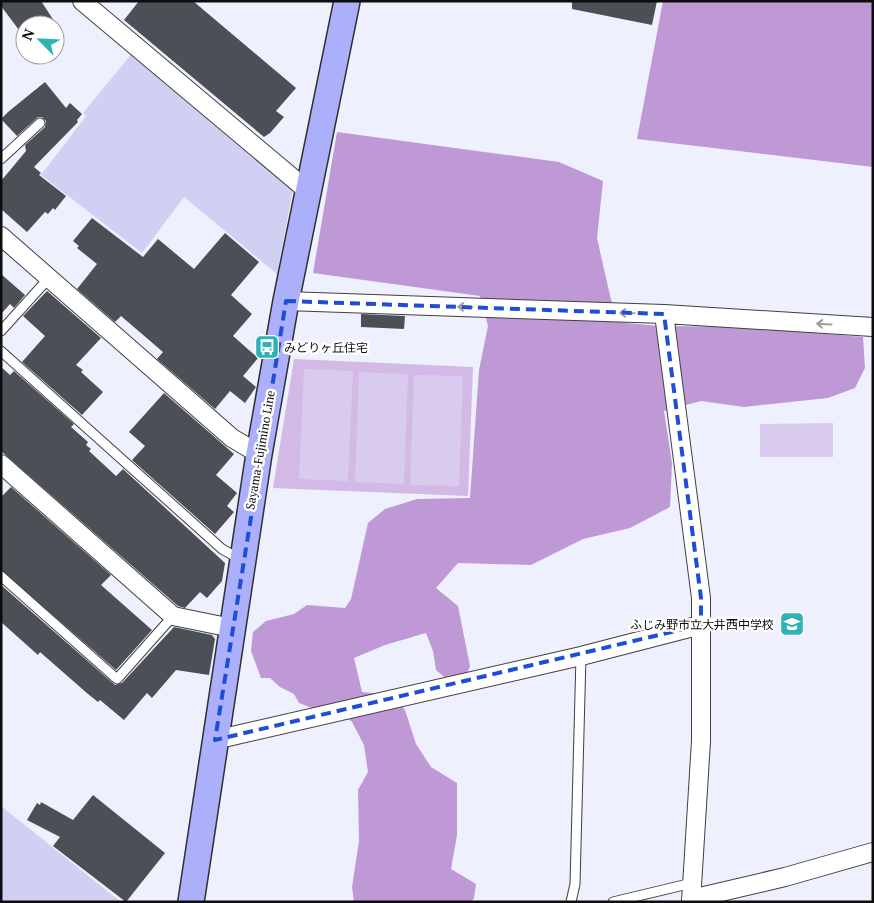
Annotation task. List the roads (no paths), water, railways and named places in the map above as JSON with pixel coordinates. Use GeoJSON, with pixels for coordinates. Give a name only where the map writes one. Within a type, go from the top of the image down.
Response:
{"type":"FeatureCollection","features":[{"type":"Feature","properties":{"kind":"main road","name":"Sayama-Fujimino Line"},"geometry":{"type":"LineString","coordinates":[[191,902],[259,454],[286,300],[347,1]]}},
{"type":"Feature","properties":{"kind":"street"},"geometry":{"type":"LineString","coordinates":[[82,1],[308,191]]}},
{"type":"Feature","properties":{"kind":"street"},"geometry":{"type":"LineString","coordinates":[[1,236],[232,438],[259,454]]}},
{"type":"Feature","properties":{"kind":"street"},"geometry":{"type":"LineString","coordinates":[[286,300],[664,314],[873,327]]}},
{"type":"Feature","properties":{"kind":"street"},"geometry":{"type":"LineString","coordinates":[[664,314],[701,598],[701,741],[691,895],[785,878],[873,852]]}},
{"type":"Feature","properties":{"kind":"street"},"geometry":{"type":"LineString","coordinates":[[1,464],[173,616],[232,628]]}},
{"type":"Feature","properties":{"kind":"street"},"geometry":{"type":"LineString","coordinates":[[215,740],[580,656],[701,625]]}},
{"type":"Feature","properties":{"kind":"lane"},"geometry":{"type":"LineString","coordinates":[[1,159],[40,123]]}},
{"type":"Feature","properties":{"kind":"lane"},"geometry":{"type":"LineString","coordinates":[[1,331],[48,279]]}},
{"type":"Feature","properties":{"kind":"lane"},"geometry":{"type":"LineString","coordinates":[[1,351],[222,549],[242,561]]}},
{"type":"Feature","properties":{"kind":"lane"},"geometry":{"type":"LineString","coordinates":[[1,576],[117,679],[173,616]]}},
{"type":"Feature","properties":{"kind":"lane"},"geometry":{"type":"LineString","coordinates":[[571,902],[575,884],[580,656]]}},
{"type":"Feature","properties":{"kind":"lane"},"geometry":{"type":"LineString","coordinates":[[613,902],[691,895]]}},
{"type":"Feature","properties":{"kind":"place","name":"みどりヶ丘住宅"},"geometry":{"type":"Point","coordinates":[267,347]}},
{"type":"Feature","properties":{"kind":"place","name":"ふじみ野市立大井西中学校"},"geometry":{"type":"Point","coordinates":[792,624]}}]}
